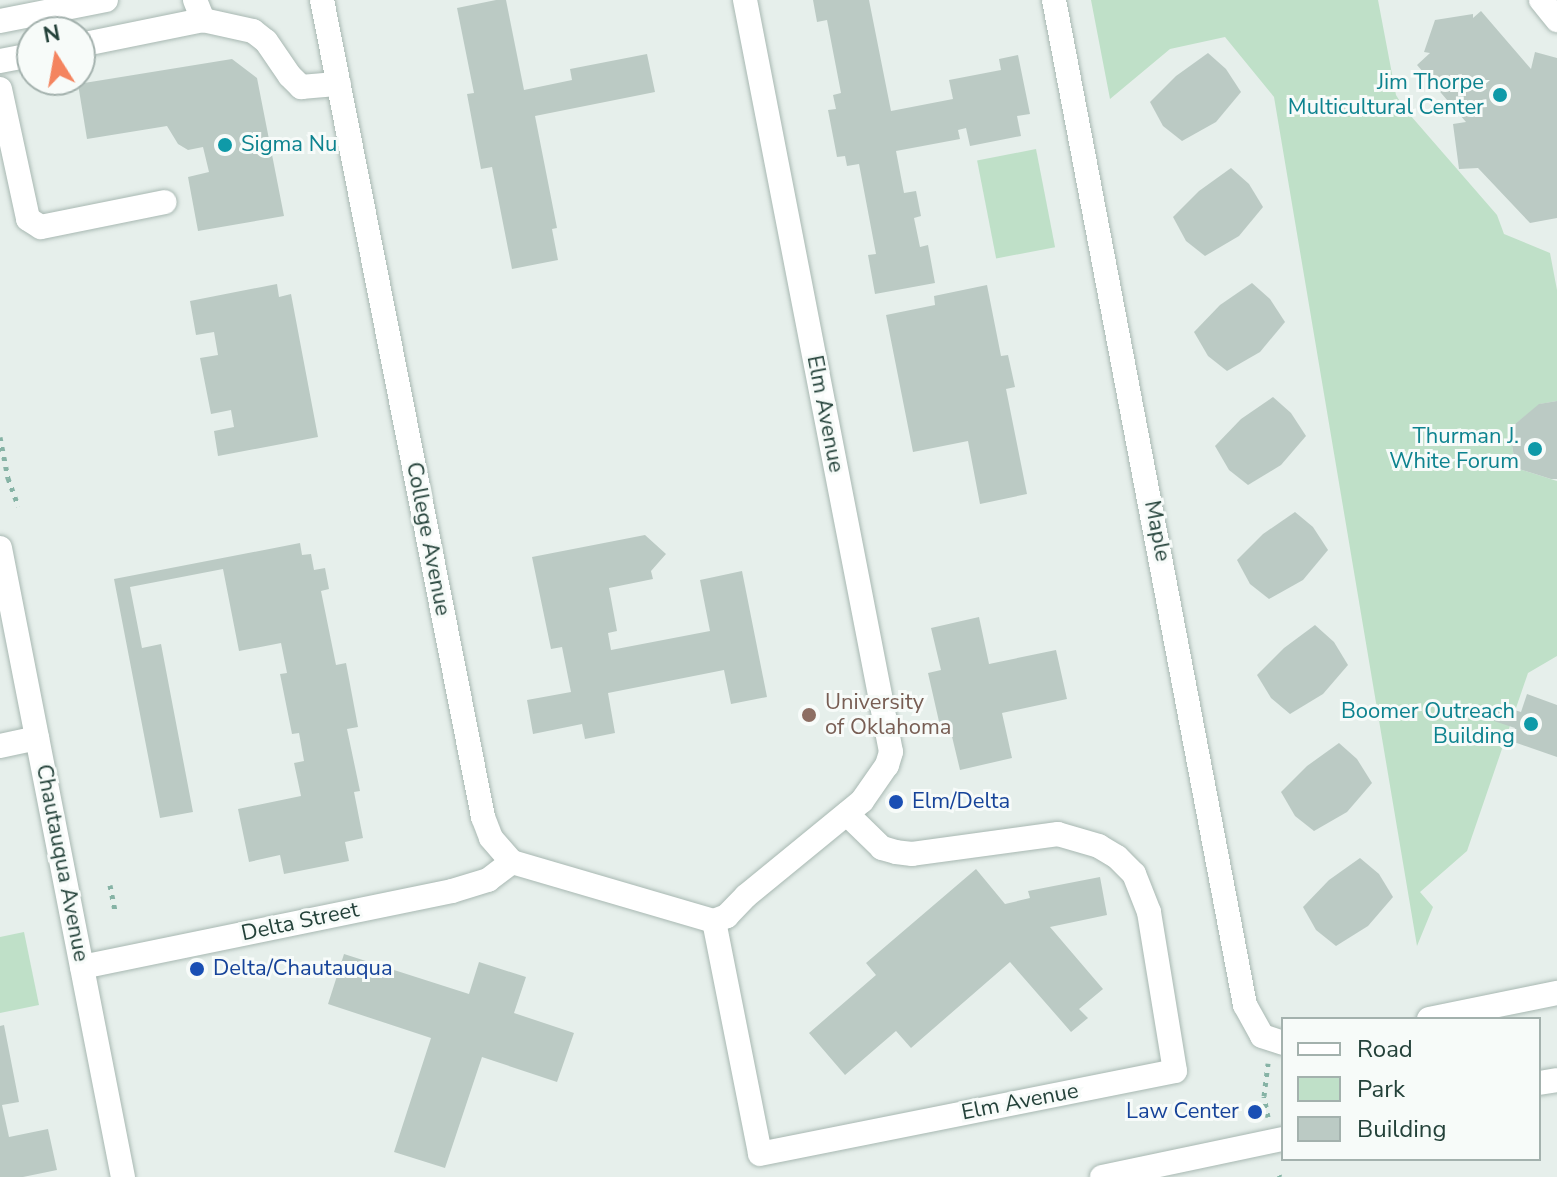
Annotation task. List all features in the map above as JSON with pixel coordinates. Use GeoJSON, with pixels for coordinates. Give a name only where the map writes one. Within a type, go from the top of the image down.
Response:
{"type":"FeatureCollection","features":[{"type":"Feature","properties":{"kind":"street"},"geometry":{"type":"LineString","coordinates":[[0,21],[106,0]]}},
{"type":"Feature","properties":{"kind":"street","name":"College Avenue"},"geometry":{"type":"LineString","coordinates":[[322,0],[483,817],[491,838],[512,862]]}},
{"type":"Feature","properties":{"kind":"street","name":"Elm Avenue"},"geometry":{"type":"LineString","coordinates":[[745,0],[888,723],[891,752],[887,765],[862,801],[746,896],[727,916],[714,921],[760,1154],[1175,1071],[1149,912],[1134,874],[1117,857],[1099,846],[1058,834],[912,854],[896,852],[882,848],[847,814]]}},
{"type":"Feature","properties":{"kind":"street","name":"Maple"},"geometry":{"type":"LineString","coordinates":[[1054,0],[1245,1005],[1253,1025],[1278,1042]]}},
{"type":"Feature","properties":{"kind":"street"},"geometry":{"type":"LineString","coordinates":[[1541,0],[1557,20]]}},
{"type":"Feature","properties":{"kind":"street"},"geometry":{"type":"LineString","coordinates":[[96,42],[173,26],[199,10],[253,31],[266,41],[301,87],[339,84]]}},
{"type":"Feature","properties":{"kind":"street"},"geometry":{"type":"LineString","coordinates":[[0,89],[28,219],[41,227],[165,202]]}},
{"type":"Feature","properties":{"kind":"street","name":"Chautauqua Avenue"},"geometry":{"type":"LineString","coordinates":[[0,548],[123,1177]]}},
{"type":"Feature","properties":{"kind":"street"},"geometry":{"type":"LineString","coordinates":[[0,746],[37,738]]}},
{"type":"Feature","properties":{"kind":"street"},"geometry":{"type":"LineString","coordinates":[[512,862],[714,921]]}},
{"type":"Feature","properties":{"kind":"street","name":"Delta Street"},"geometry":{"type":"LineString","coordinates":[[82,967],[452,891],[488,880],[512,862]]}},
{"type":"Feature","properties":{"kind":"street"},"geometry":{"type":"LineString","coordinates":[[1439,1017],[1557,993]]}},
{"type":"Feature","properties":{"kind":"street"},"geometry":{"type":"LineString","coordinates":[[1102,1177],[1281,1139]]}},
{"type":"Feature","properties":{"kind":"path"},"geometry":{"type":"LineString","coordinates":[[0,437],[8,478],[18,506]]}},
{"type":"Feature","properties":{"kind":"path"},"geometry":{"type":"LineString","coordinates":[[110,885],[115,910]]}},
{"type":"Feature","properties":{"kind":"path"},"geometry":{"type":"LineString","coordinates":[[1268,1117],[1264,1096],[1278,1042]]}},
{"type":"Feature","properties":{"kind":"green space"},"geometry":{"type":"Polygon","coordinates":[[[1091,0],[1378,0],[1396,95],[1404,108],[1497,215],[1504,234],[1550,253],[1557,290],[1557,401],[1540,404],[1509,429],[1516,468],[1557,481],[1557,656],[1528,673],[1467,851],[1420,892],[1433,907],[1417,946],[1274,97],[1225,37],[1170,49],[1110,99],[1091,0]]]}},
{"type":"Feature","properties":{"kind":"green space"},"geometry":{"type":"Polygon","coordinates":[[[1036,149],[1055,247],[996,259],[977,160],[1036,149]]]}},
{"type":"Feature","properties":{"kind":"green space"},"geometry":{"type":"Polygon","coordinates":[[[24,932],[39,1005],[0,1013],[0,937],[24,932]]]}},
{"type":"Feature","properties":{"kind":"building"},"geometry":{"type":"Polygon","coordinates":[[[506,0],[524,90],[572,80],[570,69],[647,54],[655,92],[535,116],[557,228],[552,229],[558,260],[512,269],[492,167],[481,169],[467,94],[474,93],[457,8],[506,0]]]}},
{"type":"Feature","properties":{"kind":"building"},"geometry":{"type":"Polygon","coordinates":[[[813,0],[869,0],[891,111],[953,99],[949,80],[1001,70],[999,59],[1018,55],[1030,114],[1017,116],[1021,136],[970,146],[966,128],[958,130],[960,139],[896,151],[904,193],[916,191],[921,216],[914,218],[920,247],[928,245],[935,283],[875,294],[868,255],[876,254],[859,164],[847,166],[845,156],[837,157],[828,110],[836,109],[833,95],[841,93],[827,20],[817,22],[813,0]]]}},
{"type":"Feature","properties":{"kind":"building","name":"Jim Thorpe Multicultural Center"},"geometry":{"type":"Polygon","coordinates":[[[1481,11],[1531,69],[1535,52],[1557,58],[1557,218],[1530,223],[1478,168],[1459,169],[1453,124],[1466,122],[1417,65],[1430,53],[1424,52],[1435,20],[1473,14],[1473,18],[1481,11]]]}},
{"type":"Feature","properties":{"kind":"building"},"geometry":{"type":"Polygon","coordinates":[[[1208,53],[1226,69],[1241,92],[1216,122],[1182,141],[1163,126],[1150,102],[1176,76],[1208,53]]]}},
{"type":"Feature","properties":{"kind":"building","name":"Sigma Nu"},"geometry":{"type":"Polygon","coordinates":[[[232,59],[257,78],[284,216],[198,231],[188,177],[209,172],[203,147],[188,150],[178,144],[167,126],[87,139],[80,96],[96,96],[96,81],[232,59]]]}},
{"type":"Feature","properties":{"kind":"building"},"geometry":{"type":"Polygon","coordinates":[[[1231,168],[1249,184],[1263,207],[1239,236],[1205,256],[1186,241],[1173,217],[1199,191],[1231,168]]]}},
{"type":"Feature","properties":{"kind":"building"},"geometry":{"type":"Polygon","coordinates":[[[1252,283],[1270,299],[1285,322],[1260,352],[1227,371],[1208,356],[1194,332],[1220,305],[1252,283]]]}},
{"type":"Feature","properties":{"kind":"building"},"geometry":{"type":"Polygon","coordinates":[[[277,284],[279,297],[291,294],[318,437],[218,456],[214,431],[234,427],[231,410],[211,414],[200,358],[218,355],[214,332],[196,335],[190,301],[277,284]]]}},
{"type":"Feature","properties":{"kind":"building"},"geometry":{"type":"Polygon","coordinates":[[[987,285],[1001,356],[1008,355],[1015,387],[1006,389],[1027,494],[980,504],[968,441],[913,452],[886,315],[935,305],[934,296],[987,285]]]}},
{"type":"Feature","properties":{"kind":"building"},"geometry":{"type":"Polygon","coordinates":[[[1273,397],[1291,413],[1306,436],[1281,465],[1248,485],[1229,470],[1215,446],[1241,419],[1273,397]]]}},
{"type":"Feature","properties":{"kind":"building","name":"Thurman J. White Forum"},"geometry":{"type":"Polygon","coordinates":[[[1557,401],[1557,479],[1516,468],[1509,429],[1539,404],[1557,401]]]}},
{"type":"Feature","properties":{"kind":"building"},"geometry":{"type":"Polygon","coordinates":[[[1295,512],[1313,527],[1328,550],[1303,580],[1269,599],[1250,584],[1237,560],[1263,534],[1295,512]]]}},
{"type":"Feature","properties":{"kind":"building"},"geometry":{"type":"Polygon","coordinates":[[[645,535],[666,554],[651,571],[653,579],[609,588],[617,631],[608,633],[611,650],[710,631],[700,580],[742,571],[767,697],[731,704],[724,670],[608,693],[615,733],[585,739],[582,724],[533,734],[527,700],[571,692],[562,647],[551,649],[532,557],[645,535]]]}},
{"type":"Feature","properties":{"kind":"building"},"geometry":{"type":"Polygon","coordinates":[[[300,543],[302,555],[311,554],[314,570],[325,568],[329,589],[321,591],[336,665],[346,663],[358,727],[347,729],[360,791],[354,792],[363,838],[345,842],[349,861],[284,874],[280,855],[249,862],[238,809],[301,796],[294,763],[304,761],[299,733],[292,734],[280,674],[287,673],[281,643],[239,651],[223,569],[130,587],[142,648],[161,644],[193,812],[160,818],[114,579],[300,543]]]}},
{"type":"Feature","properties":{"kind":"building"},"geometry":{"type":"Polygon","coordinates":[[[979,617],[989,664],[1056,650],[1067,699],[1002,713],[1012,758],[960,770],[949,724],[940,726],[928,673],[941,670],[931,628],[979,617]]]}},
{"type":"Feature","properties":{"kind":"building"},"geometry":{"type":"Polygon","coordinates":[[[1315,625],[1334,642],[1348,665],[1323,694],[1290,714],[1271,698],[1257,675],[1284,648],[1315,625]]]}},
{"type":"Feature","properties":{"kind":"building","name":"Boomer Outreach Building"},"geometry":{"type":"Polygon","coordinates":[[[1527,694],[1557,705],[1557,757],[1511,741],[1515,728],[1494,721],[1498,705],[1521,712],[1527,694]]]}},
{"type":"Feature","properties":{"kind":"building"},"geometry":{"type":"Polygon","coordinates":[[[1339,743],[1357,759],[1372,783],[1347,812],[1314,831],[1295,816],[1281,792],[1307,766],[1339,743]]]}},
{"type":"Feature","properties":{"kind":"building"},"geometry":{"type":"Polygon","coordinates":[[[1360,858],[1379,874],[1393,897],[1368,926],[1336,946],[1316,930],[1303,907],[1329,880],[1360,858]]]}},
{"type":"Feature","properties":{"kind":"building"},"geometry":{"type":"Polygon","coordinates":[[[976,869],[1005,904],[1030,898],[1028,891],[1100,877],[1107,915],[1050,927],[1103,989],[1079,1009],[1088,1018],[1071,1032],[1010,962],[911,1048],[896,1031],[845,1075],[809,1033],[876,975],[866,963],[976,869]]]}},
{"type":"Feature","properties":{"kind":"building"},"geometry":{"type":"Polygon","coordinates":[[[344,954],[469,994],[479,962],[526,977],[514,1013],[574,1033],[557,1082],[482,1057],[445,1168],[394,1152],[431,1038],[328,1004],[344,954]]]}},
{"type":"Feature","properties":{"kind":"building"},"geometry":{"type":"Polygon","coordinates":[[[4,1025],[19,1102],[2,1105],[9,1137],[48,1129],[57,1170],[23,1177],[0,1177],[0,1026],[4,1025]]]}},
{"type":"Feature","properties":{"kind":"place","name":"Jim Thorpe Multicultural Center"},"geometry":{"type":"Point","coordinates":[1500,95]}},
{"type":"Feature","properties":{"kind":"place","name":"Sigma Nu"},"geometry":{"type":"Point","coordinates":[225,145]}},
{"type":"Feature","properties":{"kind":"place","name":"Thurman J. White Forum"},"geometry":{"type":"Point","coordinates":[1535,449]}},
{"type":"Feature","properties":{"kind":"place","name":"University of Oklahoma"},"geometry":{"type":"Point","coordinates":[809,715]}},
{"type":"Feature","properties":{"kind":"place","name":"Boomer Outreach Building"},"geometry":{"type":"Point","coordinates":[1531,724]}},
{"type":"Feature","properties":{"kind":"place","name":"Elm/Delta"},"geometry":{"type":"Point","coordinates":[896,802]}},
{"type":"Feature","properties":{"kind":"place","name":"Delta/Chautauqua"},"geometry":{"type":"Point","coordinates":[197,969]}},
{"type":"Feature","properties":{"kind":"place","name":"Law Center"},"geometry":{"type":"Point","coordinates":[1255,1112]}}]}
